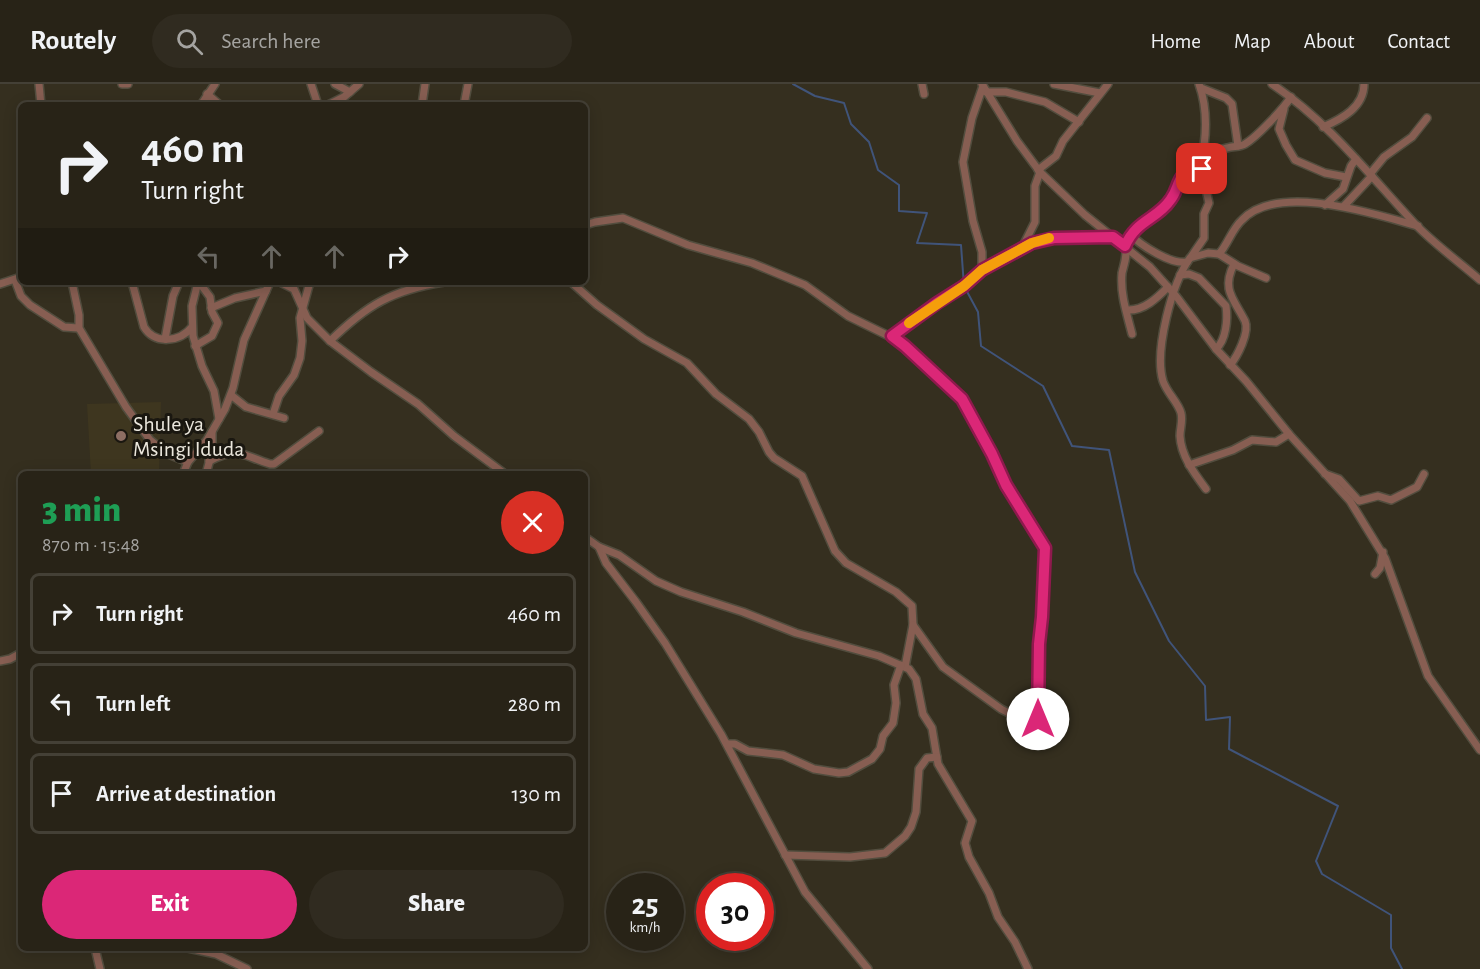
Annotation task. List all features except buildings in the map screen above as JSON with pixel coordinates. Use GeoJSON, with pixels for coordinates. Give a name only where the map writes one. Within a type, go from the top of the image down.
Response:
{"type":"FeatureCollection","features":[{"type":"Feature","properties":{"kind":"street"},"geometry":{"type":"LineString","coordinates":[[39,84],[42,102]]}},
{"type":"Feature","properties":{"kind":"street"},"geometry":{"type":"LineString","coordinates":[[122,84],[128,84]]}},
{"type":"Feature","properties":{"kind":"street"},"geometry":{"type":"LineString","coordinates":[[203,102],[215,84]]}},
{"type":"Feature","properties":{"kind":"street"},"geometry":{"type":"LineString","coordinates":[[311,84],[317,102]]}},
{"type":"Feature","properties":{"kind":"street"},"geometry":{"type":"LineString","coordinates":[[335,84],[350,92]]}},
{"type":"Feature","properties":{"kind":"street"},"geometry":{"type":"LineString","coordinates":[[334,102],[359,84]]}},
{"type":"Feature","properties":{"kind":"street"},"geometry":{"type":"LineString","coordinates":[[422,102],[425,84]]}},
{"type":"Feature","properties":{"kind":"street"},"geometry":{"type":"LineString","coordinates":[[465,102],[468,84]]}},
{"type":"Feature","properties":{"kind":"street"},"geometry":{"type":"LineString","coordinates":[[922,84],[924,94]]}},
{"type":"Feature","properties":{"kind":"street"},"geometry":{"type":"LineString","coordinates":[[1054,84],[1101,93]]}},
{"type":"Feature","properties":{"kind":"street"},"geometry":{"type":"LineString","coordinates":[[1025,246],[1035,222],[1035,190],[1039,171],[1056,156],[1063,141],[1108,84]]}},
{"type":"Feature","properties":{"kind":"street"},"geometry":{"type":"LineString","coordinates":[[1272,84],[1291,97],[1323,126],[1418,226],[1480,280]]}},
{"type":"Feature","properties":{"kind":"street"},"geometry":{"type":"LineString","coordinates":[[1323,126],[1350,112],[1360,99],[1364,84]]}},
{"type":"Feature","properties":{"kind":"street"},"geometry":{"type":"LineString","coordinates":[[1200,86],[1226,98],[1232,104],[1238,146]]}},
{"type":"Feature","properties":{"kind":"street"},"geometry":{"type":"LineString","coordinates":[[1127,310],[1141,308],[1170,289],[1204,238],[1204,214],[1209,197],[1199,170],[1205,128],[1200,86]]}},
{"type":"Feature","properties":{"kind":"street"},"geometry":{"type":"LineString","coordinates":[[984,87],[1045,102],[1079,122]]}},
{"type":"Feature","properties":{"kind":"street"},"geometry":{"type":"LineString","coordinates":[[984,87],[1017,141],[1039,171],[1085,215],[1150,267],[1216,349],[1350,501],[1383,552],[1428,676],[1480,750]]}},
{"type":"Feature","properties":{"kind":"street"},"geometry":{"type":"LineString","coordinates":[[982,270],[982,252],[973,220],[963,162],[972,118],[984,87]]}},
{"type":"Feature","properties":{"kind":"street"},"geometry":{"type":"LineString","coordinates":[[207,94],[216,102]]}},
{"type":"Feature","properties":{"kind":"street"},"geometry":{"type":"LineString","coordinates":[[1132,334],[1122,292],[1122,274],[1127,251],[1125,246],[1130,234],[1136,227],[1160,212],[1171,200],[1180,179],[1189,171],[1199,170],[1215,153],[1223,149],[1251,140],[1285,107],[1291,97]]}},
{"type":"Feature","properties":{"kind":"street"},"geometry":{"type":"LineString","coordinates":[[1285,107],[1279,129],[1295,160],[1325,173],[1346,177]]}},
{"type":"Feature","properties":{"kind":"street"},"geometry":{"type":"LineString","coordinates":[[1344,207],[1384,157],[1409,140],[1427,118]]}},
{"type":"Feature","properties":{"kind":"street"},"geometry":{"type":"LineString","coordinates":[[1325,206],[1342,189],[1356,159]]}},
{"type":"Feature","properties":{"kind":"street"},"geometry":{"type":"LineString","coordinates":[[1219,254],[1242,219],[1261,206],[1279,202],[1344,207],[1418,226]]}},
{"type":"Feature","properties":{"kind":"street"},"geometry":{"type":"LineString","coordinates":[[588,224],[622,218],[688,245],[752,263],[805,285],[848,315],[892,336],[962,399],[1006,485],[1045,548],[1039,644],[1038,728],[1001,709],[946,670],[913,625]]}},
{"type":"Feature","properties":{"kind":"street"},"geometry":{"type":"LineString","coordinates":[[1130,234],[1149,250],[1176,262],[1208,253],[1219,254],[1234,264],[1266,278]]}},
{"type":"Feature","properties":{"kind":"street"},"geometry":{"type":"LineString","coordinates":[[892,336],[964,286],[982,270],[1025,246],[1054,238],[1113,237]]}},
{"type":"Feature","properties":{"kind":"street"},"geometry":{"type":"LineString","coordinates":[[1230,365],[1243,343],[1246,329],[1245,322],[1228,291],[1234,264]]}},
{"type":"Feature","properties":{"kind":"street"},"geometry":{"type":"LineString","coordinates":[[1180,275],[1189,274],[1199,278],[1226,306],[1226,323],[1220,345],[1216,349]]}},
{"type":"Feature","properties":{"kind":"street"},"geometry":{"type":"LineString","coordinates":[[0,284],[18,278]]}},
{"type":"Feature","properties":{"kind":"street"},"geometry":{"type":"LineString","coordinates":[[19,285],[21,296],[30,305],[68,329],[78,328]]}},
{"type":"Feature","properties":{"kind":"street"},"geometry":{"type":"LineString","coordinates":[[73,285],[80,315],[79,328],[126,407],[158,447],[188,462]]}},
{"type":"Feature","properties":{"kind":"street"},"geometry":{"type":"LineString","coordinates":[[133,285],[148,333],[165,339],[180,338],[192,327]]}},
{"type":"Feature","properties":{"kind":"street"},"geometry":{"type":"LineString","coordinates":[[165,339],[172,296],[178,285]]}},
{"type":"Feature","properties":{"kind":"street"},"geometry":{"type":"LineString","coordinates":[[198,285],[192,306],[192,327],[195,346],[204,372],[214,391],[219,419]]}},
{"type":"Feature","properties":{"kind":"street"},"geometry":{"type":"LineString","coordinates":[[195,346],[212,336],[217,326],[210,297],[201,285]]}},
{"type":"Feature","properties":{"kind":"street"},"geometry":{"type":"LineString","coordinates":[[184,471],[188,462],[200,451],[231,395],[244,340],[269,285]]}},
{"type":"Feature","properties":{"kind":"street"},"geometry":{"type":"LineString","coordinates":[[286,285],[294,289],[302,308],[314,326],[330,341],[416,402],[454,436],[501,471]]}},
{"type":"Feature","properties":{"kind":"street"},"geometry":{"type":"LineString","coordinates":[[273,414],[279,396],[294,375],[300,358],[302,341],[300,318],[309,285]]}},
{"type":"Feature","properties":{"kind":"street"},"geometry":{"type":"LineString","coordinates":[[330,341],[362,312],[390,295],[422,285]]}},
{"type":"Feature","properties":{"kind":"street"},"geometry":{"type":"LineString","coordinates":[[574,285],[597,305],[644,339],[687,363],[716,394],[748,419],[759,432],[774,458],[802,476],[835,551],[840,557],[846,563],[907,600],[912,606],[913,625],[903,666],[895,680],[893,723],[884,736],[880,749],[872,759],[848,772],[839,773],[814,769],[783,755],[748,751],[735,744],[727,744]]}},
{"type":"Feature","properties":{"kind":"street"},"geometry":{"type":"LineString","coordinates":[[1170,289],[1161,366],[1166,389],[1182,416],[1181,444],[1189,465],[1206,489]]}},
{"type":"Feature","properties":{"kind":"street"},"geometry":{"type":"LineString","coordinates":[[211,308],[235,298],[266,291]]}},
{"type":"Feature","properties":{"kind":"street"},"geometry":{"type":"LineString","coordinates":[[231,395],[246,407],[284,418]]}},
{"type":"Feature","properties":{"kind":"street"},"geometry":{"type":"LineString","coordinates":[[207,471],[213,442],[212,430]]}},
{"type":"Feature","properties":{"kind":"street"},"geometry":{"type":"LineString","coordinates":[[209,461],[231,452],[274,464],[319,431]]}},
{"type":"Feature","properties":{"kind":"street"},"geometry":{"type":"LineString","coordinates":[[1189,465],[1233,450],[1252,440],[1276,442],[1289,434]]}},
{"type":"Feature","properties":{"kind":"street"},"geometry":{"type":"LineString","coordinates":[[1325,474],[1339,479],[1359,501],[1378,496],[1390,500],[1395,498],[1417,487],[1424,474]]}},
{"type":"Feature","properties":{"kind":"street"},"geometry":{"type":"LineString","coordinates":[[588,539],[599,547],[619,555],[656,581],[681,592],[743,612],[796,633],[868,653],[903,666],[912,672],[916,679],[923,714],[934,734],[941,770],[972,821],[965,843],[970,862],[989,893],[998,917],[1015,942],[1028,969]]}},
{"type":"Feature","properties":{"kind":"street"},"geometry":{"type":"LineString","coordinates":[[599,547],[606,563],[664,643],[727,744],[805,892],[867,969]]}},
{"type":"Feature","properties":{"kind":"street"},"geometry":{"type":"LineString","coordinates":[[1375,574],[1380,568],[1383,552]]}},
{"type":"Feature","properties":{"kind":"street"},"geometry":{"type":"LineString","coordinates":[[0,661],[18,655]]}},
{"type":"Feature","properties":{"kind":"street"},"geometry":{"type":"LineString","coordinates":[[785,855],[850,857],[885,853],[905,836],[911,827],[916,812],[920,770],[927,758],[937,757]]}},
{"type":"Feature","properties":{"kind":"street"},"geometry":{"type":"LineString","coordinates":[[96,951],[100,969]]}},
{"type":"Feature","properties":{"kind":"street"},"geometry":{"type":"LineString","coordinates":[[202,951],[216,954],[247,969]]}},
{"type":"Feature","properties":{"kind":"shaded area"},"geometry":{"type":"Polygon","coordinates":[[[161,402],[159,471],[91,471],[87,404],[161,402]]]}},
{"type":"Feature","properties":{"kind":"waterway"},"geometry":{"type":"LineString","coordinates":[[793,84],[815,96],[844,103],[851,124],[869,142],[878,170],[899,185],[899,211],[927,213],[917,243],[961,245],[964,286],[978,312],[981,346],[1043,386],[1072,446],[1109,450],[1135,572],[1169,641],[1205,686],[1206,720],[1230,717],[1229,749],[1338,806],[1316,861],[1322,874],[1391,915],[1391,948],[1402,969]]}},
{"type":"Feature","properties":{"kind":"slow traffic"},"geometry":{"type":"LineString","coordinates":[[909,323],[964,286],[982,270],[1032,243],[1049,238]]}},
{"type":"Feature","properties":{"kind":"place","name":"Shule ya Msingi Iduda"},"geometry":{"type":"Point","coordinates":[121,436]}},
{"type":"Feature","properties":{"kind":"route"},"geometry":{"type":"LineString","coordinates":[[1038,719],[1038,668],[1045,548],[1017,505],[962,399],[892,336],[964,286],[982,270],[1032,243],[1054,238],[1113,237],[1125,246],[1136,227],[1160,212],[1171,200],[1177,184],[1185,174],[1197,167],[1201,172],[1202,169]]}}]}
